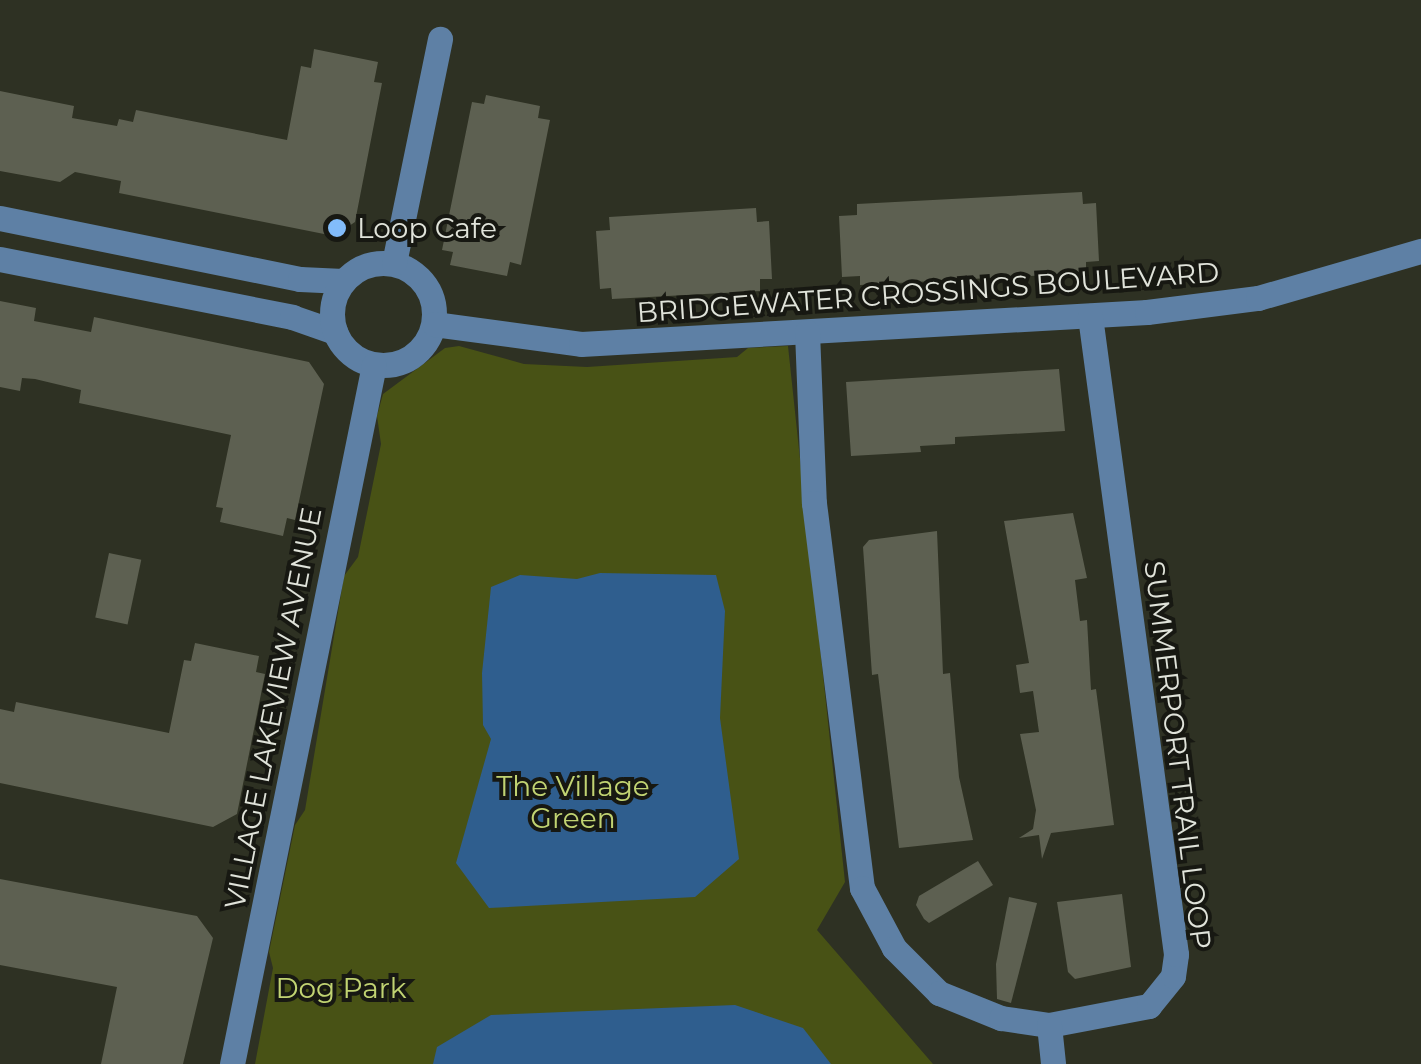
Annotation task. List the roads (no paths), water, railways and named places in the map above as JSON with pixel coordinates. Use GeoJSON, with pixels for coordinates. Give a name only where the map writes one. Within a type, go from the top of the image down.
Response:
{"type":"FeatureCollection","features":[{"type":"Feature","properties":{"kind":"street"},"geometry":{"type":"LineString","coordinates":[[394,263],[440,39]]}},
{"type":"Feature","properties":{"kind":"street"},"geometry":{"type":"LineString","coordinates":[[0,218],[300,279],[344,281]]}},
{"type":"Feature","properties":{"kind":"street","name":"BRIDGEWATER CROSSINGS BOULEVARD"},"geometry":{"type":"LineString","coordinates":[[434,324],[581,344],[1090,316],[1258,298],[1421,251]]}},
{"type":"Feature","properties":{"kind":"street"},"geometry":{"type":"LineString","coordinates":[[0,259],[292,316],[335,332]]}},
{"type":"Feature","properties":{"kind":"street"},"geometry":{"type":"LineString","coordinates":[[394,263],[426,286],[434,324],[412,357],[374,365],[350,354],[335,332],[332,306],[344,281],[366,265],[394,263]]}},
{"type":"Feature","properties":{"kind":"street","name":"SUMMERPORT TRAIL LOOP"},"geometry":{"type":"LineString","coordinates":[[807,332],[814,503],[862,888],[894,948],[939,993],[1001,1018],[1049,1025],[1149,1006],[1173,976],[1176,954],[1090,316]]}},
{"type":"Feature","properties":{"kind":"street","name":"VILLAGE LAKEVIEW AVENUE"},"geometry":{"type":"LineString","coordinates":[[232,1064],[374,365]]}},
{"type":"Feature","properties":{"kind":"street"},"geometry":{"type":"LineString","coordinates":[[1049,1025],[1054,1064]]}},
{"type":"Feature","properties":{"kind":"water"},"geometry":{"type":"Polygon","coordinates":[[[600,573],[716,575],[725,611],[720,718],[739,859],[695,897],[489,908],[456,863],[491,739],[483,725],[482,673],[491,587],[520,575],[577,579],[600,573]]]}},
{"type":"Feature","properties":{"kind":"water"},"geometry":{"type":"Polygon","coordinates":[[[735,1005],[803,1028],[831,1064],[433,1064],[437,1047],[491,1015],[735,1005]]]}},
{"type":"Feature","properties":{"kind":"place","name":"Loop Cafe"},"geometry":{"type":"Point","coordinates":[337,228]}},
{"type":"Feature","properties":{"kind":"park label","name":"The Village Green"},"geometry":{"type":"Point","coordinates":[573,802]}},
{"type":"Feature","properties":{"kind":"park label","name":"Dog Park"},"geometry":{"type":"Point","coordinates":[341,988]}}]}
